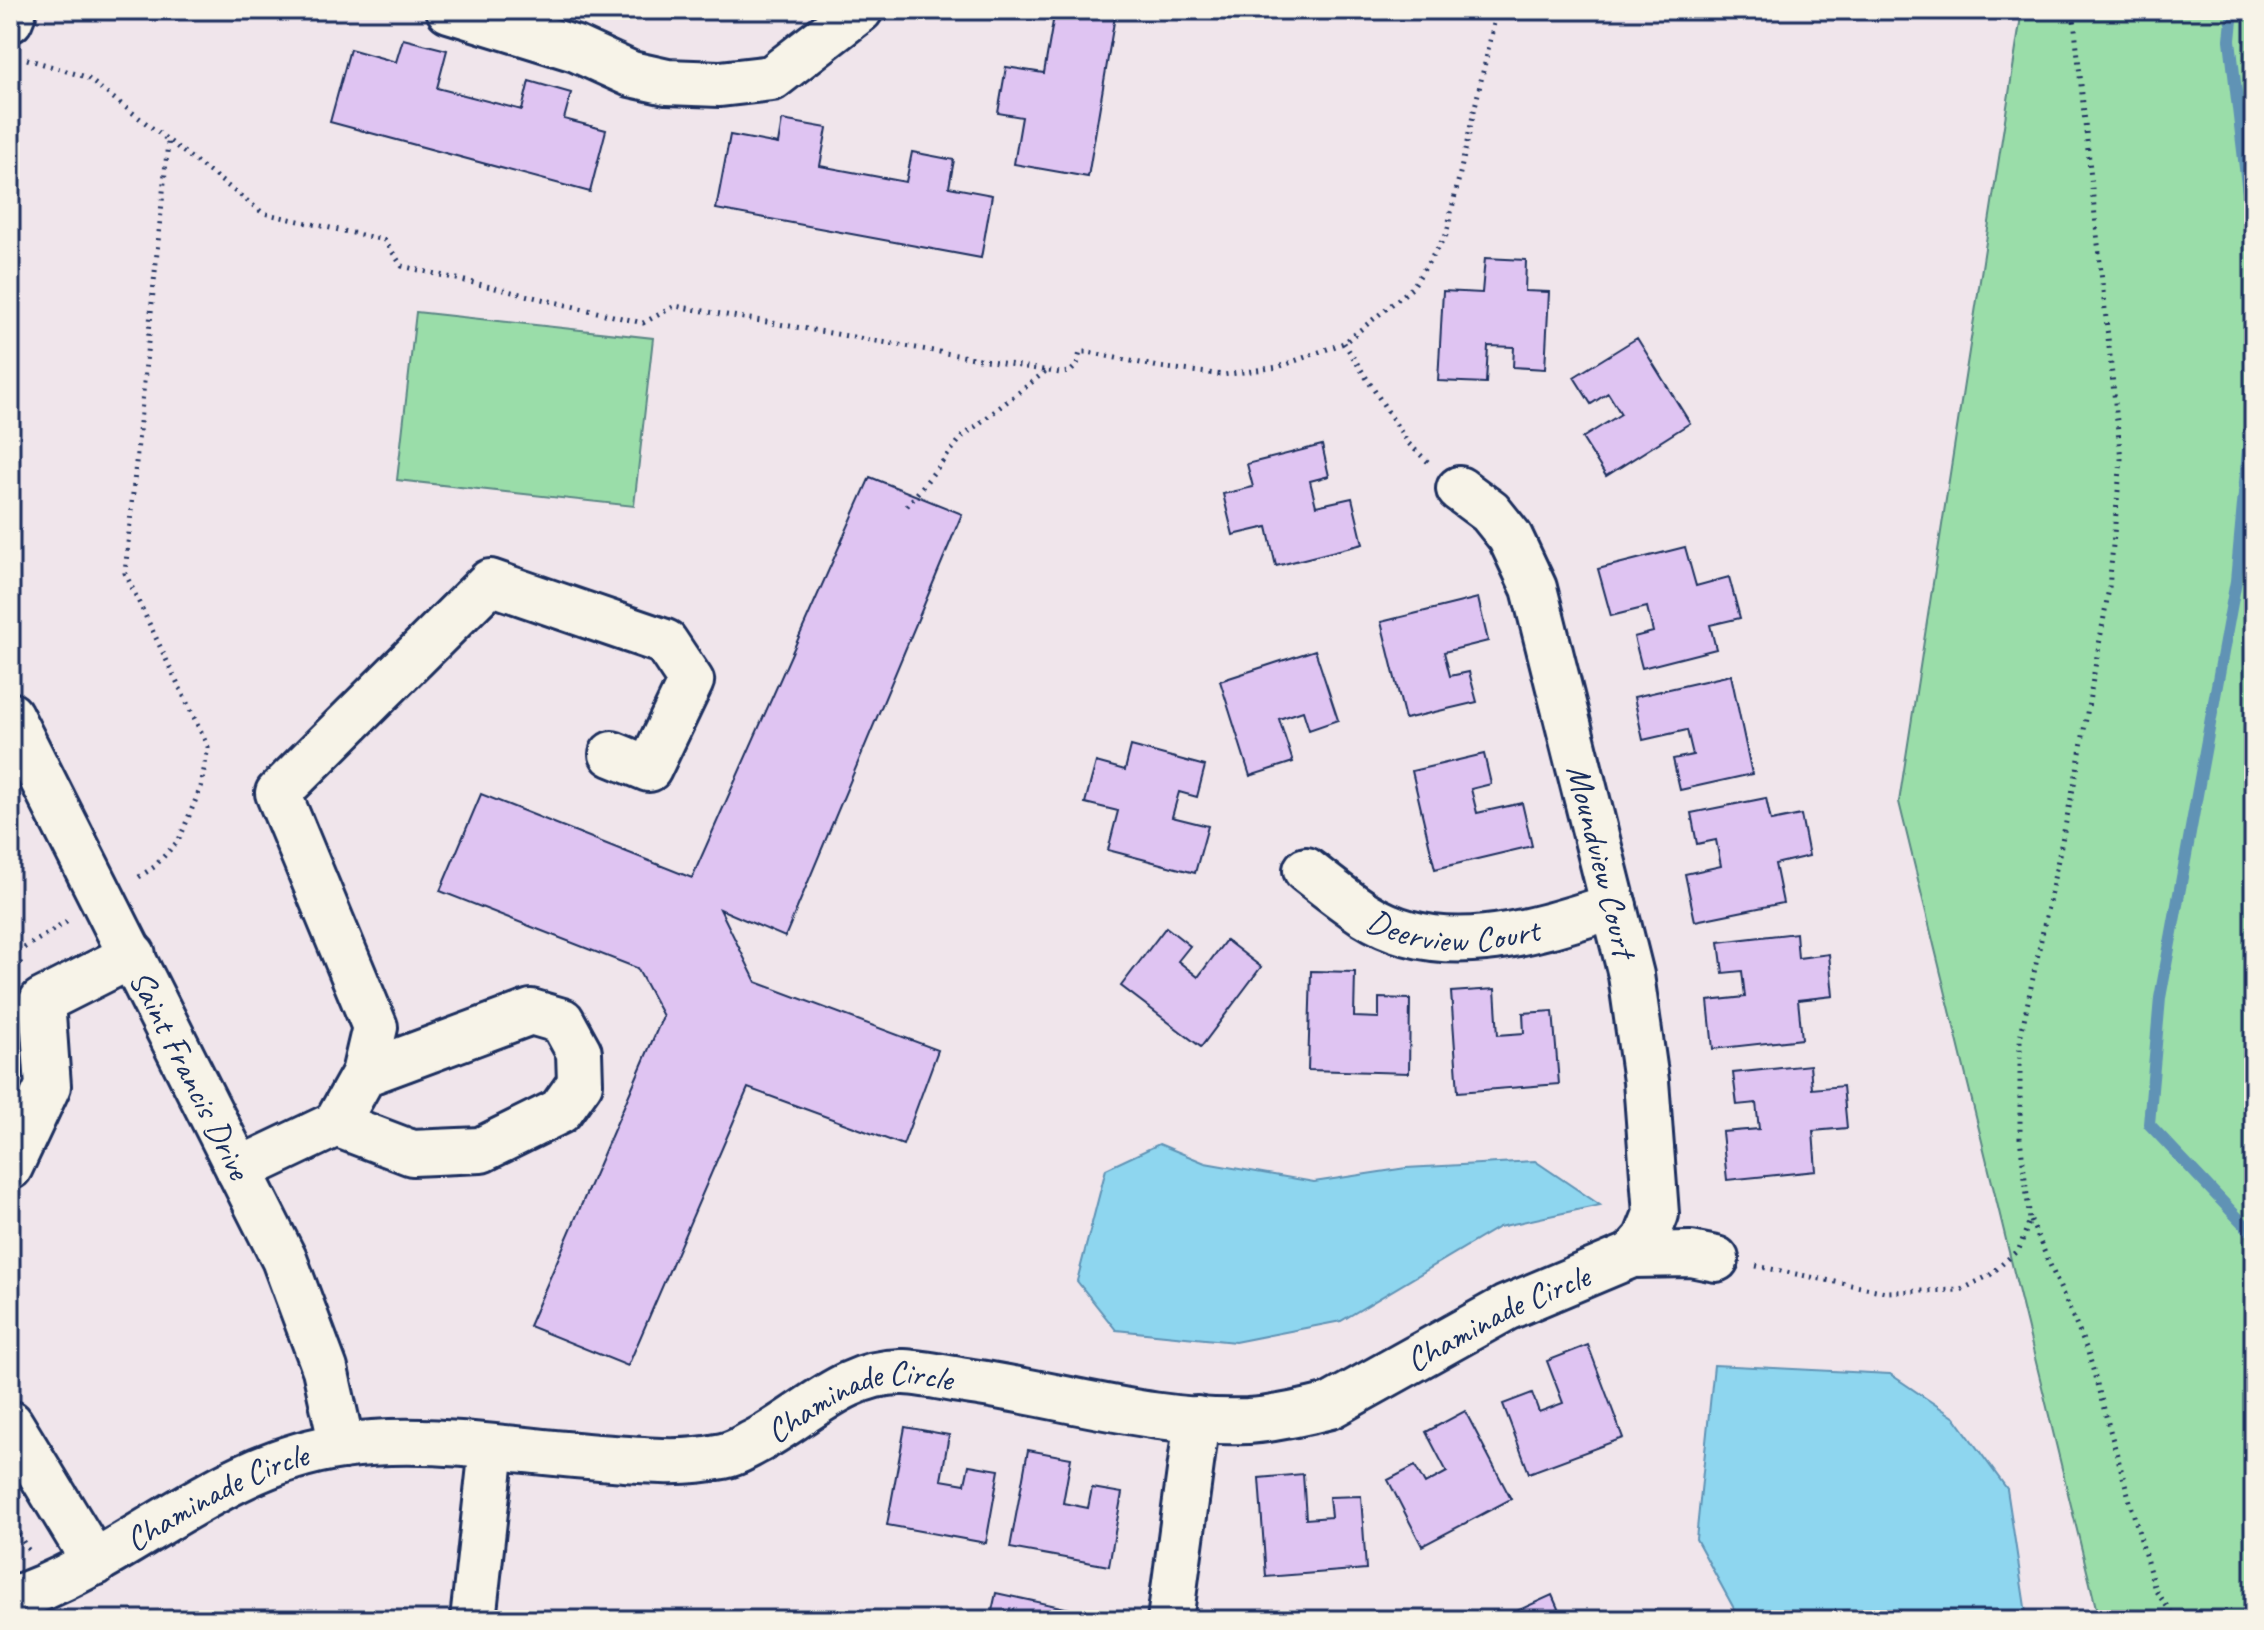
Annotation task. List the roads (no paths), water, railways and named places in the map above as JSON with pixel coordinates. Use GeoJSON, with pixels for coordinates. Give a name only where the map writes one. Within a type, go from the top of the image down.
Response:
{"type":"FeatureCollection","features":[{"type":"Feature","properties":{"kind":"street"},"geometry":{"type":"LineString","coordinates":[[14,10],[18,39]]}},
{"type":"Feature","properties":{"kind":"street"},"geometry":{"type":"LineString","coordinates":[[449,10],[576,49],[631,74],[667,82],[720,84],[772,78],[860,10]]}},
{"type":"Feature","properties":{"kind":"street"},"geometry":{"type":"LineString","coordinates":[[547,10],[576,49]]}},
{"type":"Feature","properties":{"kind":"street","name":"Moundview Court"},"geometry":{"type":"LineString","coordinates":[[1459,489],[1490,512],[1510,537],[1534,588],[1631,975],[1644,1066],[1656,1214],[1646,1239],[1632,1255]]}},
{"type":"Feature","properties":{"kind":"street"},"geometry":{"type":"LineString","coordinates":[[239,1170],[336,1124],[364,1074],[375,1027],[278,793],[490,582],[665,642],[691,681],[649,769],[612,754]]}},
{"type":"Feature","properties":{"kind":"street","name":"Saint Francis Drive"},"geometry":{"type":"LineString","coordinates":[[10,715],[284,1259],[325,1369],[342,1446]]}},
{"type":"Feature","properties":{"kind":"street","name":"Deerview Court"},"geometry":{"type":"LineString","coordinates":[[1306,870],[1367,915],[1407,932],[1446,940],[1485,940],[1557,924],[1614,906]]}},
{"type":"Feature","properties":{"kind":"street"},"geometry":{"type":"LineString","coordinates":[[10,1167],[48,1086],[42,1001],[133,955]]}},
{"type":"Feature","properties":{"kind":"street"},"geometry":{"type":"LineString","coordinates":[[336,1124],[412,1153],[481,1150],[560,1111],[580,1083],[579,1052],[562,1021],[531,1012],[364,1074]]}},
{"type":"Feature","properties":{"kind":"street","name":"Chaminade Circle"},"geometry":{"type":"LineString","coordinates":[[10,1600],[95,1563],[224,1484],[297,1456],[342,1446],[400,1442],[686,1463],[730,1455],[768,1435],[841,1387],[871,1375],[903,1372],[1037,1391],[1137,1412],[1248,1421],[1330,1406],[1506,1308],[1632,1255],[1691,1254],[1716,1259]]}},
{"type":"Feature","properties":{"kind":"street"},"geometry":{"type":"LineString","coordinates":[[1170,1620],[1197,1419]]}},
{"type":"Feature","properties":{"kind":"street"},"geometry":{"type":"LineString","coordinates":[[10,1423],[95,1563]]}},
{"type":"Feature","properties":{"kind":"street"},"geometry":{"type":"LineString","coordinates":[[473,1620],[492,1448]]}},
{"type":"Feature","properties":{"kind":"water"},"geometry":{"type":"Polygon","coordinates":[[[1159,1144],[1205,1163],[1314,1182],[1406,1168],[1535,1161],[1600,1205],[1499,1227],[1341,1321],[1235,1342],[1116,1330],[1077,1281],[1106,1169],[1159,1144]]]}},
{"type":"Feature","properties":{"kind":"water"},"geometry":{"type":"Polygon","coordinates":[[[1714,1365],[1890,1374],[1955,1418],[2007,1489],[2027,1620],[1896,1620],[1847,1610],[1791,1620],[1737,1614],[1696,1539],[1714,1365]]]}},
{"type":"Feature","properties":{"kind":"waterway"},"geometry":{"type":"LineString","coordinates":[[2233,10],[2230,40],[2254,245]]}},
{"type":"Feature","properties":{"kind":"waterway"},"geometry":{"type":"LineString","coordinates":[[2254,384],[2236,581],[2160,998],[2149,1124],[2254,1235]]}}]}
